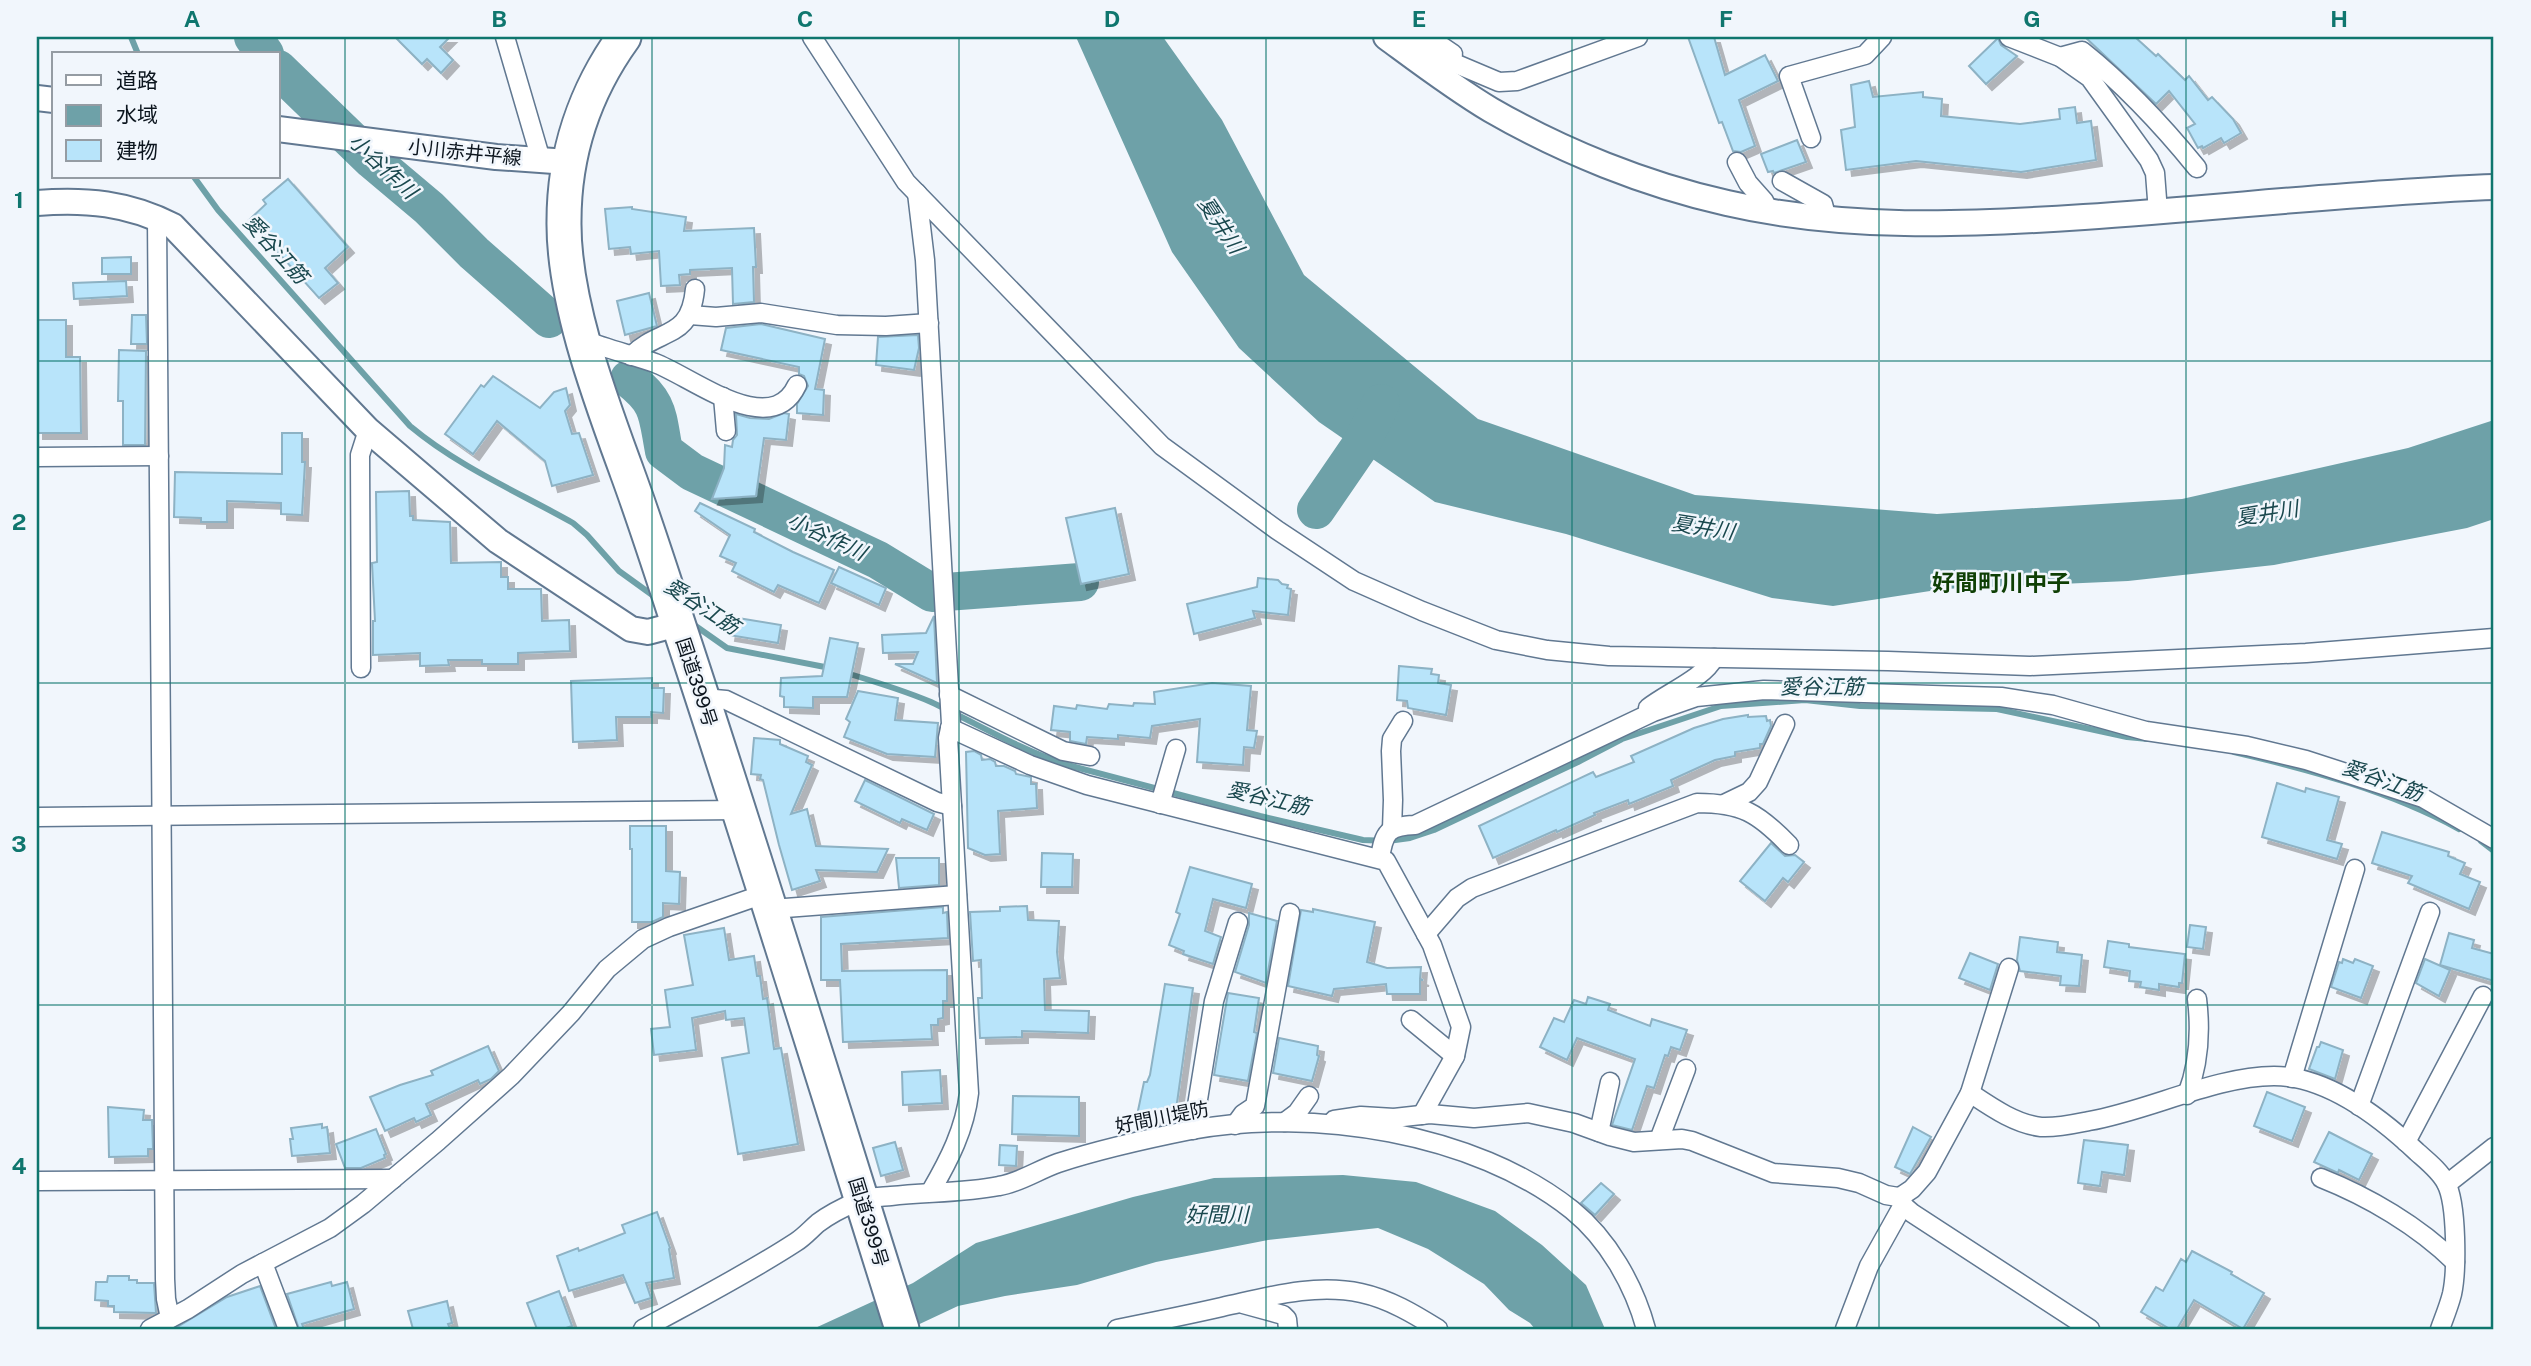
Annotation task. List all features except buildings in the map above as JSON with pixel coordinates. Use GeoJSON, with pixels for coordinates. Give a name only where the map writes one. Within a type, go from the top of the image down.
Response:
{"type":"FeatureCollection","features":[{"type":"Feature","properties":{"kind":"highway","name":"国道399号"},"geometry":{"type":"LineString","coordinates":[[624,37],[594,85],[579,122],[555,161],[567,262],[589,364],[665,583],[769,901],[902,1329]]}},
{"type":"Feature","properties":{"kind":"street"},"geometry":{"type":"LineString","coordinates":[[505,37],[555,161]]}},
{"type":"Feature","properties":{"kind":"street"},"geometry":{"type":"LineString","coordinates":[[812,37],[906,183],[1162,446],[1277,530],[1354,580],[1496,640],[1547,650],[1609,656],[2030,666],[2306,653],[2494,638]]}},
{"type":"Feature","properties":{"kind":"street"},"geometry":{"type":"LineString","coordinates":[[1386,37],[1480,103],[1544,138],[1600,162],[1726,203],[1827,219],[1973,225],[2494,187]]}},
{"type":"Feature","properties":{"kind":"street"},"geometry":{"type":"LineString","coordinates":[[1393,37],[1499,82],[1517,81],[1638,37]]}},
{"type":"Feature","properties":{"kind":"street"},"geometry":{"type":"LineString","coordinates":[[1428,37],[1472,70]]}},
{"type":"Feature","properties":{"kind":"street"},"geometry":{"type":"LineString","coordinates":[[1811,138],[1789,76],[1865,55],[1882,37]]}},
{"type":"Feature","properties":{"kind":"street"},"geometry":{"type":"LineString","coordinates":[[2009,37],[2060,57],[2090,78],[2149,160],[2155,173],[2158,212]]}},
{"type":"Feature","properties":{"kind":"street"},"geometry":{"type":"LineString","coordinates":[[2060,57],[2082,51],[2161,123],[2197,168]]}},
{"type":"Feature","properties":{"kind":"street","name":"小川赤井平線"},"geometry":{"type":"LineString","coordinates":[[280,129],[555,161]]}},
{"type":"Feature","properties":{"kind":"street"},"geometry":{"type":"LineString","coordinates":[[1737,162],[1748,183],[1769,211]]}},
{"type":"Feature","properties":{"kind":"street"},"geometry":{"type":"LineString","coordinates":[[1783,181],[1823,204],[1827,219]]}},
{"type":"Feature","properties":{"kind":"street"},"geometry":{"type":"LineString","coordinates":[[917,193],[923,235],[929,323],[951,726],[948,737],[969,1093],[967,1115],[931,1191]]}},
{"type":"Feature","properties":{"kind":"street"},"geometry":{"type":"LineString","coordinates":[[37,203],[66,201],[118,205],[173,226],[368,430],[498,541],[631,629],[648,632],[678,624]]}},
{"type":"Feature","properties":{"kind":"street"},"geometry":{"type":"LineString","coordinates":[[157,218],[165,1289],[170,1318]]}},
{"type":"Feature","properties":{"kind":"street"},"geometry":{"type":"LineString","coordinates":[[631,356],[638,349],[683,325],[690,316],[695,289]]}},
{"type":"Feature","properties":{"kind":"street"},"geometry":{"type":"LineString","coordinates":[[690,316],[761,313],[836,325],[929,323]]}},
{"type":"Feature","properties":{"kind":"street"},"geometry":{"type":"LineString","coordinates":[[584,340],[656,364],[742,404],[767,408],[785,402],[797,385]]}},
{"type":"Feature","properties":{"kind":"street"},"geometry":{"type":"LineString","coordinates":[[723,397],[726,431]]}},
{"type":"Feature","properties":{"kind":"street"},"geometry":{"type":"LineString","coordinates":[[361,668],[360,455],[368,430]]}},
{"type":"Feature","properties":{"kind":"street"},"geometry":{"type":"LineString","coordinates":[[37,457],[159,456]]}},
{"type":"Feature","properties":{"kind":"street"},"geometry":{"type":"LineString","coordinates":[[1642,717],[1647,709],[1663,696],[1705,671],[1714,658]]}},
{"type":"Feature","properties":{"kind":"street"},"geometry":{"type":"LineString","coordinates":[[1380,858],[1384,837],[1392,829],[1415,825],[1642,717],[1696,697],[1764,690],[2001,697],[2053,705],[2146,731],[2247,746],[2306,760],[2423,798],[2494,839]]}},
{"type":"Feature","properties":{"kind":"street"},"geometry":{"type":"LineString","coordinates":[[949,695],[1063,751],[1090,756]]}},
{"type":"Feature","properties":{"kind":"street"},"geometry":{"type":"LineString","coordinates":[[703,698],[726,701],[937,802],[952,806]]}},
{"type":"Feature","properties":{"kind":"street"},"geometry":{"type":"LineString","coordinates":[[1392,829],[1392,739],[1403,721]]}},
{"type":"Feature","properties":{"kind":"street"},"geometry":{"type":"LineString","coordinates":[[1724,804],[1749,792],[1758,782],[1785,724]]}},
{"type":"Feature","properties":{"kind":"street"},"geometry":{"type":"LineString","coordinates":[[951,726],[1051,773],[1087,785],[1385,861],[1432,945],[1459,1018],[1460,1039],[1455,1056],[1422,1115]]}},
{"type":"Feature","properties":{"kind":"street"},"geometry":{"type":"LineString","coordinates":[[1160,804],[1175,749]]}},
{"type":"Feature","properties":{"kind":"street"},"geometry":{"type":"LineString","coordinates":[[1426,934],[1457,898],[1472,888],[1697,803],[1724,804],[1747,811],[1762,818],[1788,845]]}},
{"type":"Feature","properties":{"kind":"street"},"geometry":{"type":"LineString","coordinates":[[37,817],[739,810]]}},
{"type":"Feature","properties":{"kind":"street"},"geometry":{"type":"LineString","coordinates":[[2292,1078],[2355,869]]}},
{"type":"Feature","properties":{"kind":"street"},"geometry":{"type":"LineString","coordinates":[[150,1329],[263,1263],[330,1228],[393,1179],[511,1076],[607,969],[643,939],[669,927],[769,901],[957,895]]}},
{"type":"Feature","properties":{"kind":"street"},"geometry":{"type":"LineString","coordinates":[[2359,1106],[2430,912]]}},
{"type":"Feature","properties":{"kind":"street"},"geometry":{"type":"LineString","coordinates":[[1235,1125],[1243,1114],[1255,1106],[1290,914]]}},
{"type":"Feature","properties":{"kind":"street"},"geometry":{"type":"LineString","coordinates":[[1193,1130],[1214,1002],[1238,922]]}},
{"type":"Feature","properties":{"kind":"street"},"geometry":{"type":"LineString","coordinates":[[1845,1329],[1869,1266],[1900,1201],[1927,1172],[1970,1093],[2009,968]]}},
{"type":"Feature","properties":{"kind":"street"},"geometry":{"type":"LineString","coordinates":[[2406,1142],[2483,996]]}},
{"type":"Feature","properties":{"kind":"street"},"geometry":{"type":"LineString","coordinates":[[2187,1095],[2197,1063],[2197,999]]}},
{"type":"Feature","properties":{"kind":"street"},"geometry":{"type":"LineString","coordinates":[[1411,1020],[1455,1056]]}},
{"type":"Feature","properties":{"kind":"street"},"geometry":{"type":"LineString","coordinates":[[1659,1140],[1686,1069]]}},
{"type":"Feature","properties":{"kind":"street"},"geometry":{"type":"LineString","coordinates":[[1970,1093],[2014,1119],[2043,1127],[2101,1119],[2230,1081],[2258,1076],[2292,1078],[2313,1084],[2359,1106],[2406,1142],[2447,1184],[2453,1206],[2455,1262],[2452,1296],[2440,1329]]}},
{"type":"Feature","properties":{"kind":"street"},"geometry":{"type":"LineString","coordinates":[[1599,1132],[1610,1082]]}},
{"type":"Feature","properties":{"kind":"street"},"geometry":{"type":"LineString","coordinates":[[1285,1122],[1309,1096]]}},
{"type":"Feature","properties":{"kind":"street"},"geometry":{"type":"LineString","coordinates":[[1321,1125],[1341,1118],[1361,1116],[1474,1118],[1540,1114],[1634,1142],[1682,1139],[1692,1141],[1773,1173],[1838,1178],[1900,1201],[2090,1329]]}},
{"type":"Feature","properties":{"kind":"street","name":"好間川堤防"},"geometry":{"type":"LineString","coordinates":[[642,1329],[715,1291],[800,1240],[829,1216],[861,1199],[1002,1186],[1067,1160],[1193,1130],[1285,1122],[1376,1131],[1447,1146],[1501,1165],[1531,1181],[1574,1211],[1610,1252],[1626,1277],[1642,1311],[1646,1329]]}},
{"type":"Feature","properties":{"kind":"street"},"geometry":{"type":"LineString","coordinates":[[2447,1184],[2494,1147]]}},
{"type":"Feature","properties":{"kind":"street"},"geometry":{"type":"LineString","coordinates":[[2321,1178],[2350,1189],[2429,1238],[2455,1262]]}},
{"type":"Feature","properties":{"kind":"street"},"geometry":{"type":"LineString","coordinates":[[37,1181],[393,1179]]}},
{"type":"Feature","properties":{"kind":"street"},"geometry":{"type":"LineString","coordinates":[[263,1263],[288,1329]]}},
{"type":"Feature","properties":{"kind":"street"},"geometry":{"type":"LineString","coordinates":[[1116,1329],[1292,1292],[1327,1289],[1362,1293],[1408,1310],[1438,1329]]}},
{"type":"Feature","properties":{"kind":"street"},"geometry":{"type":"LineString","coordinates":[[1239,1303],[1283,1315],[1287,1319],[1288,1329]]}},
{"type":"Feature","properties":{"kind":"water","name":"夏井川"},"geometry":{"type":"Polygon","coordinates":[[[1076,37],[1163,37],[1222,120],[1304,275],[1478,419],[1695,495],[1937,514],[2182,499],[2408,448],[2494,420],[2494,519],[2467,528],[2274,565],[2128,581],[1943,589],[1833,606],[1772,598],[1566,534],[1435,502],[1319,422],[1239,348],[1172,252],[1076,37]]]}},
{"type":"Feature","properties":{"kind":"water","name":"好間川"},"geometry":{"type":"Polygon","coordinates":[[[1343,1175],[1416,1182],[1495,1211],[1542,1245],[1586,1285],[1605,1329],[1535,1329],[1509,1310],[1484,1284],[1428,1249],[1378,1228],[1268,1240],[1156,1262],[1077,1285],[958,1306],[909,1329],[813,1329],[913,1283],[976,1243],[1133,1197],[1214,1178],[1343,1175]]]}},
{"type":"Feature","properties":{"kind":"waterway","name":"愛谷江筋"},"geometry":{"type":"LineString","coordinates":[[131,37],[137,52]]}},
{"type":"Feature","properties":{"kind":"waterway","name":"小谷作川"},"geometry":{"type":"LineString","coordinates":[[253,37],[264,52]]}},
{"type":"Feature","properties":{"kind":"waterway","name":"小谷作川"},"geometry":{"type":"LineString","coordinates":[[280,71],[372,160],[429,208],[474,253],[549,319]]}},
{"type":"Feature","properties":{"kind":"waterway","name":"愛谷江筋"},"geometry":{"type":"LineString","coordinates":[[195,178],[218,210],[410,426],[469,467],[573,523],[619,571],[655,597]]}},
{"type":"Feature","properties":{"kind":"waterway","name":"小谷作川"},"geometry":{"type":"LineString","coordinates":[[629,379],[647,395],[656,410],[664,451],[692,472],[878,560],[932,593],[1080,582]]}},
{"type":"Feature","properties":{"kind":"waterway","name":"小谷作川"},"geometry":{"type":"LineString","coordinates":[[1316,510],[1362,443],[1381,403]]}},
{"type":"Feature","properties":{"kind":"waterway","name":"愛谷江筋"},"geometry":{"type":"LineString","coordinates":[[690,622],[727,648],[830,668]]}},
{"type":"Feature","properties":{"kind":"waterway","name":"愛谷江筋"},"geometry":{"type":"LineString","coordinates":[[843,672],[931,702],[1013,743],[1064,764],[1260,816],[1363,840],[1410,838],[1434,830],[1622,739],[1721,706],[1805,700],[1860,706],[1997,709],[2127,737],[2148,739]]}},
{"type":"Feature","properties":{"kind":"waterway","name":"愛谷江筋"},"geometry":{"type":"LineString","coordinates":[[2234,752],[2349,783],[2405,803],[2459,829]]}},
{"type":"Feature","properties":{"kind":"waterway","name":"愛谷江筋"},"geometry":{"type":"LineString","coordinates":[[2481,841],[2494,851]]}},
{"type":"Feature","properties":{"kind":"district","name":"好間町川中子"},"geometry":{"type":"Point","coordinates":[2001,582]}}]}
